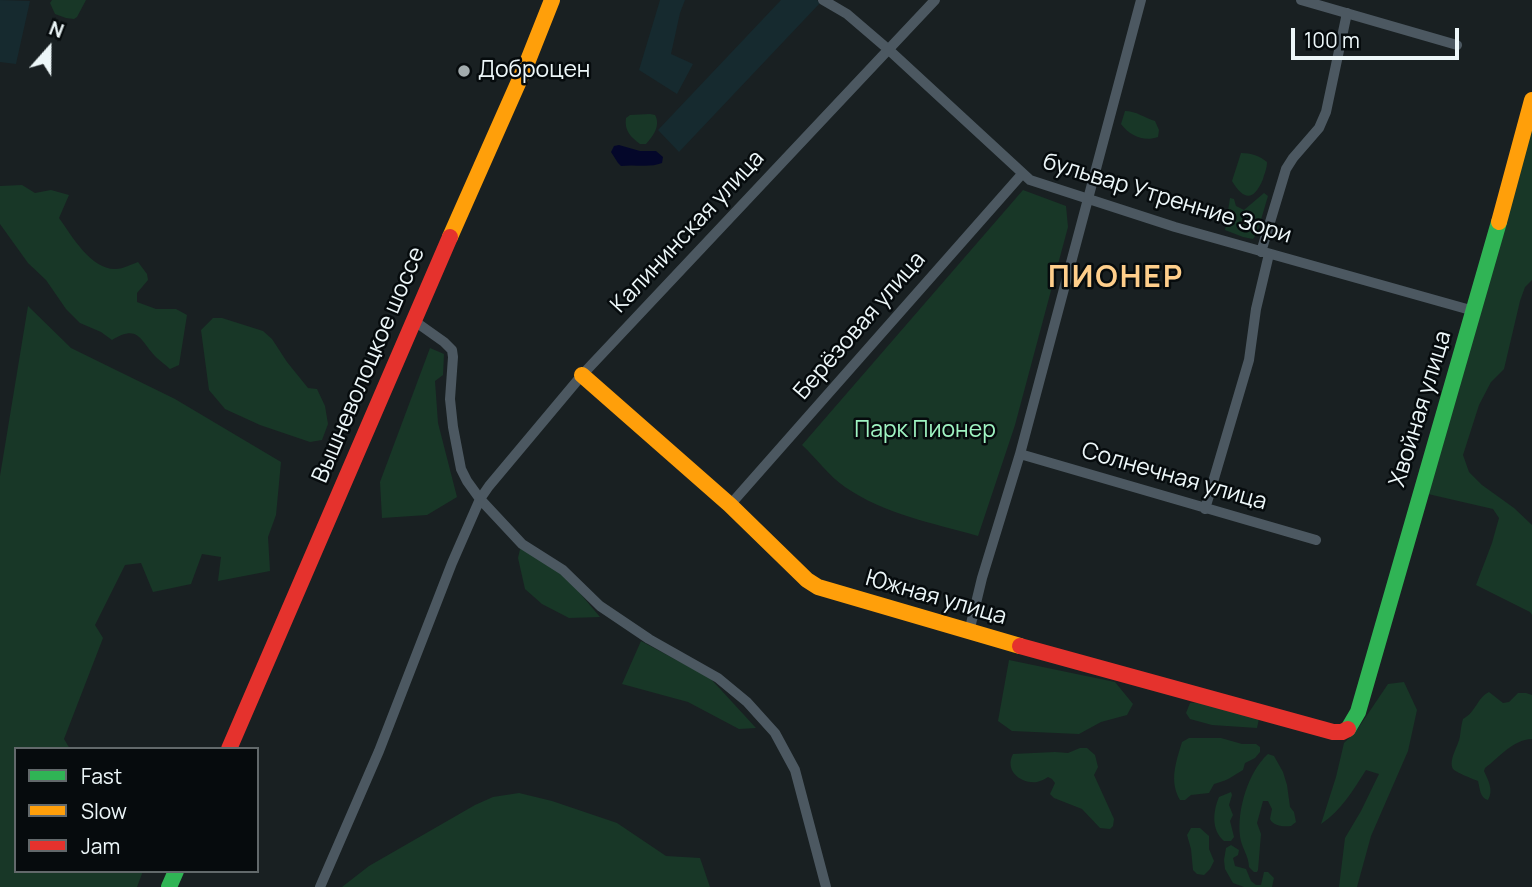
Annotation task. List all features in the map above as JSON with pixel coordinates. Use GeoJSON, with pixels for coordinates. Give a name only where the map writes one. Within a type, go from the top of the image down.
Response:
{"type":"FeatureCollection","features":[{"type":"Feature","properties":{"kind":"street","name":"Вышневолоцкое шоссе"},"geometry":{"type":"LineString","coordinates":[[230,747],[552,0]]}},
{"type":"Feature","properties":{"kind":"street","name":"бульвар Утренние Зори"},"geometry":{"type":"LineString","coordinates":[[823,0],[847,14],[889,50],[1030,180],[1265,253],[1475,311]]}},
{"type":"Feature","properties":{"kind":"street","name":"Калининская улица"},"geometry":{"type":"LineString","coordinates":[[320,887],[379,751],[452,563],[480,499],[489,486],[582,375],[935,0]]}},
{"type":"Feature","properties":{"kind":"street"},"geometry":{"type":"LineString","coordinates":[[969,632],[982,578],[1020,454],[1141,0]]}},
{"type":"Feature","properties":{"kind":"street"},"geometry":{"type":"LineString","coordinates":[[1301,0],[1457,45]]}},
{"type":"Feature","properties":{"kind":"street"},"geometry":{"type":"LineString","coordinates":[[1205,509],[1249,360],[1265,253],[1286,169],[1319,128],[1347,13]]}},
{"type":"Feature","properties":{"kind":"street","name":"Хвойная улица"},"geometry":{"type":"LineString","coordinates":[[1349,729],[1358,712],[1428,464],[1475,311],[1532,100]]}},
{"type":"Feature","properties":{"kind":"street","name":"Берёзовая улица"},"geometry":{"type":"LineString","coordinates":[[730,505],[1022,174]]}},
{"type":"Feature","properties":{"kind":"street"},"geometry":{"type":"LineString","coordinates":[[413,320],[452,350],[450,399],[457,454],[461,470],[480,499],[522,544],[564,570],[600,606],[649,639],[718,678],[747,702],[775,733],[795,770],[826,887]]}},
{"type":"Feature","properties":{"kind":"street","name":"Южная улица"},"geometry":{"type":"LineString","coordinates":[[582,375],[730,505],[807,580],[818,587],[969,632],[1333,732],[1349,729]]}},
{"type":"Feature","properties":{"kind":"street","name":"Солнечная улица"},"geometry":{"type":"LineString","coordinates":[[1020,454],[1316,540]]}},
{"type":"Feature","properties":{"kind":"shaded area"},"geometry":{"type":"Polygon","coordinates":[[[0,0],[30,1],[16,64],[0,62],[0,0]]]}},
{"type":"Feature","properties":{"kind":"shaded area"},"geometry":{"type":"Polygon","coordinates":[[[660,0],[685,0],[671,54],[693,64],[677,94],[639,70],[660,0]]]}},
{"type":"Feature","properties":{"kind":"shaded area"},"geometry":{"type":"Polygon","coordinates":[[[781,0],[817,0],[820,3],[679,152],[658,130],[781,0]]]}},
{"type":"Feature","properties":{"kind":"green space"},"geometry":{"type":"Polygon","coordinates":[[[52,0],[86,0],[74,19],[55,14],[50,3],[52,0]]]}},
{"type":"Feature","properties":{"kind":"green space"},"geometry":{"type":"Polygon","coordinates":[[[1125,111],[1155,121],[1159,130],[1158,137],[1143,138],[1129,132],[1121,124],[1125,111]]]}},
{"type":"Feature","properties":{"kind":"green space"},"geometry":{"type":"Polygon","coordinates":[[[630,115],[655,115],[657,127],[646,144],[640,144],[629,133],[626,118],[630,115]]]}},
{"type":"Feature","properties":{"kind":"green space"},"geometry":{"type":"Polygon","coordinates":[[[1532,125],[1532,280],[1525,287],[1520,301],[1504,369],[1491,382],[1479,405],[1463,455],[1469,472],[1532,525],[1532,615],[1476,585],[1499,518],[1493,509],[1428,494],[1532,125]]]}},
{"type":"Feature","properties":{"kind":"green space"},"geometry":{"type":"Polygon","coordinates":[[[1241,153],[1255,155],[1267,162],[1260,186],[1249,196],[1241,192],[1232,181],[1241,153]]]}},
{"type":"Feature","properties":{"kind":"green space"},"geometry":{"type":"Polygon","coordinates":[[[22,185],[35,193],[51,190],[69,195],[59,218],[83,251],[107,268],[119,269],[138,262],[148,280],[137,293],[137,302],[156,309],[176,309],[187,315],[179,365],[170,369],[134,334],[128,333],[112,340],[80,323],[66,309],[0,224],[0,186],[22,185]]]}},
{"type":"Feature","properties":{"kind":"green space","name":"Парк Пионер"},"geometry":{"type":"Polygon","coordinates":[[[1023,190],[1066,206],[1068,227],[1015,425],[978,536],[909,517],[860,496],[834,478],[802,445],[1023,190]]]}},
{"type":"Feature","properties":{"kind":"green space"},"geometry":{"type":"Polygon","coordinates":[[[1264,193],[1268,196],[1253,239],[1225,230],[1230,198],[1234,199],[1236,206],[1244,210],[1264,193]]]}},
{"type":"Feature","properties":{"kind":"green space"},"geometry":{"type":"Polygon","coordinates":[[[28,306],[71,348],[175,399],[281,462],[276,515],[268,537],[270,571],[218,581],[221,557],[202,554],[191,584],[153,592],[141,563],[125,565],[95,625],[103,638],[64,739],[69,747],[14,747],[14,873],[142,873],[137,887],[0,887],[0,476],[28,306]]]}},
{"type":"Feature","properties":{"kind":"green space"},"geometry":{"type":"Polygon","coordinates":[[[213,318],[222,318],[263,331],[272,339],[308,388],[317,389],[325,406],[328,424],[322,440],[310,442],[260,425],[225,409],[209,390],[201,330],[213,318]]]}},
{"type":"Feature","properties":{"kind":"green space"},"geometry":{"type":"Polygon","coordinates":[[[430,348],[444,354],[443,375],[435,381],[438,423],[457,497],[427,515],[382,518],[380,482],[430,348]]]}},
{"type":"Feature","properties":{"kind":"green space"},"geometry":{"type":"Polygon","coordinates":[[[521,545],[562,572],[600,617],[569,618],[542,604],[525,589],[518,558],[521,545]]]}},
{"type":"Feature","properties":{"kind":"green space"},"geometry":{"type":"Polygon","coordinates":[[[641,641],[710,678],[756,728],[739,729],[688,702],[622,684],[641,641]]]}},
{"type":"Feature","properties":{"kind":"green space"},"geometry":{"type":"Polygon","coordinates":[[[1009,660],[1115,682],[1133,704],[1127,715],[1101,722],[1079,734],[1012,731],[998,721],[1009,660]]]}},
{"type":"Feature","properties":{"kind":"green space"},"geometry":{"type":"Polygon","coordinates":[[[1404,682],[1417,710],[1408,751],[1371,836],[1357,887],[1339,887],[1345,838],[1379,774],[1366,770],[1341,806],[1321,824],[1344,743],[1357,730],[1388,684],[1404,682]]]}},
{"type":"Feature","properties":{"kind":"green space"},"geometry":{"type":"Polygon","coordinates":[[[1489,692],[1503,703],[1509,702],[1518,693],[1532,695],[1532,739],[1518,742],[1485,768],[1490,789],[1488,800],[1482,795],[1478,781],[1454,770],[1452,761],[1463,719],[1489,692]]]}},
{"type":"Feature","properties":{"kind":"green space"},"geometry":{"type":"Polygon","coordinates":[[[1202,702],[1260,714],[1257,728],[1212,725],[1190,719],[1186,713],[1190,703],[1202,702]]]}},
{"type":"Feature","properties":{"kind":"green space"},"geometry":{"type":"Polygon","coordinates":[[[1189,738],[1221,738],[1242,744],[1256,744],[1260,747],[1260,752],[1245,763],[1243,770],[1214,784],[1209,793],[1191,795],[1180,800],[1175,786],[1175,771],[1182,742],[1189,738]]]}},
{"type":"Feature","properties":{"kind":"green space"},"geometry":{"type":"Polygon","coordinates":[[[1087,748],[1095,755],[1098,767],[1094,775],[1114,819],[1110,829],[1100,828],[1082,809],[1054,798],[1050,794],[1055,783],[1052,779],[1048,777],[1037,782],[1025,781],[1012,771],[1013,754],[1068,753],[1087,748]]]}},
{"type":"Feature","properties":{"kind":"green space"},"geometry":{"type":"Polygon","coordinates":[[[1268,754],[1274,756],[1283,772],[1296,822],[1291,826],[1274,823],[1270,819],[1272,809],[1268,801],[1263,801],[1257,823],[1261,834],[1258,870],[1254,872],[1249,867],[1241,840],[1240,815],[1250,781],[1268,754]]]}},
{"type":"Feature","properties":{"kind":"green space"},"geometry":{"type":"Polygon","coordinates":[[[1231,792],[1229,805],[1233,815],[1230,821],[1234,837],[1231,841],[1224,841],[1215,826],[1215,808],[1219,797],[1231,792]]]}},
{"type":"Feature","properties":{"kind":"green space"},"geometry":{"type":"Polygon","coordinates":[[[519,793],[617,823],[666,856],[700,858],[710,887],[342,887],[369,866],[475,805],[493,797],[519,793]]]}},
{"type":"Feature","properties":{"kind":"green space"},"geometry":{"type":"Polygon","coordinates":[[[1191,828],[1200,828],[1209,836],[1209,849],[1214,861],[1204,875],[1193,870],[1187,835],[1191,828]]]}},
{"type":"Feature","properties":{"kind":"green space"},"geometry":{"type":"Polygon","coordinates":[[[1231,845],[1239,850],[1238,855],[1233,858],[1235,866],[1246,869],[1251,881],[1256,885],[1261,885],[1264,872],[1268,872],[1274,878],[1272,887],[1244,887],[1233,883],[1225,869],[1224,860],[1226,848],[1231,845]]]}},
{"type":"Feature","properties":{"kind":"water"},"geometry":{"type":"Polygon","coordinates":[[[614,146],[640,151],[656,151],[663,157],[662,163],[621,166],[611,152],[614,146]]]}},
{"type":"Feature","properties":{"kind":"traffic: fast"},"geometry":{"type":"LineString","coordinates":[[1348,729],[1358,712],[1499,222]]}},
{"type":"Feature","properties":{"kind":"traffic: fast"},"geometry":{"type":"LineString","coordinates":[[169,887],[175,873]]}},
{"type":"Feature","properties":{"kind":"traffic: slow"},"geometry":{"type":"LineString","coordinates":[[450,237],[552,0]]}},
{"type":"Feature","properties":{"kind":"traffic: slow"},"geometry":{"type":"LineString","coordinates":[[1499,222],[1532,100]]}},
{"type":"Feature","properties":{"kind":"traffic: slow"},"geometry":{"type":"LineString","coordinates":[[582,375],[730,505],[807,580],[818,587],[1020,646]]}},
{"type":"Feature","properties":{"kind":"traffic: jam"},"geometry":{"type":"LineString","coordinates":[[230,747],[450,237]]}},
{"type":"Feature","properties":{"kind":"traffic: jam"},"geometry":{"type":"LineString","coordinates":[[1020,646],[1333,732],[1348,729]]}},
{"type":"Feature","properties":{"kind":"place","name":"Доброцен"},"geometry":{"type":"Point","coordinates":[464,71]}},
{"type":"Feature","properties":{"kind":"district","name":"ПИОНЕР"},"geometry":{"type":"Point","coordinates":[1116,279]}}]}
